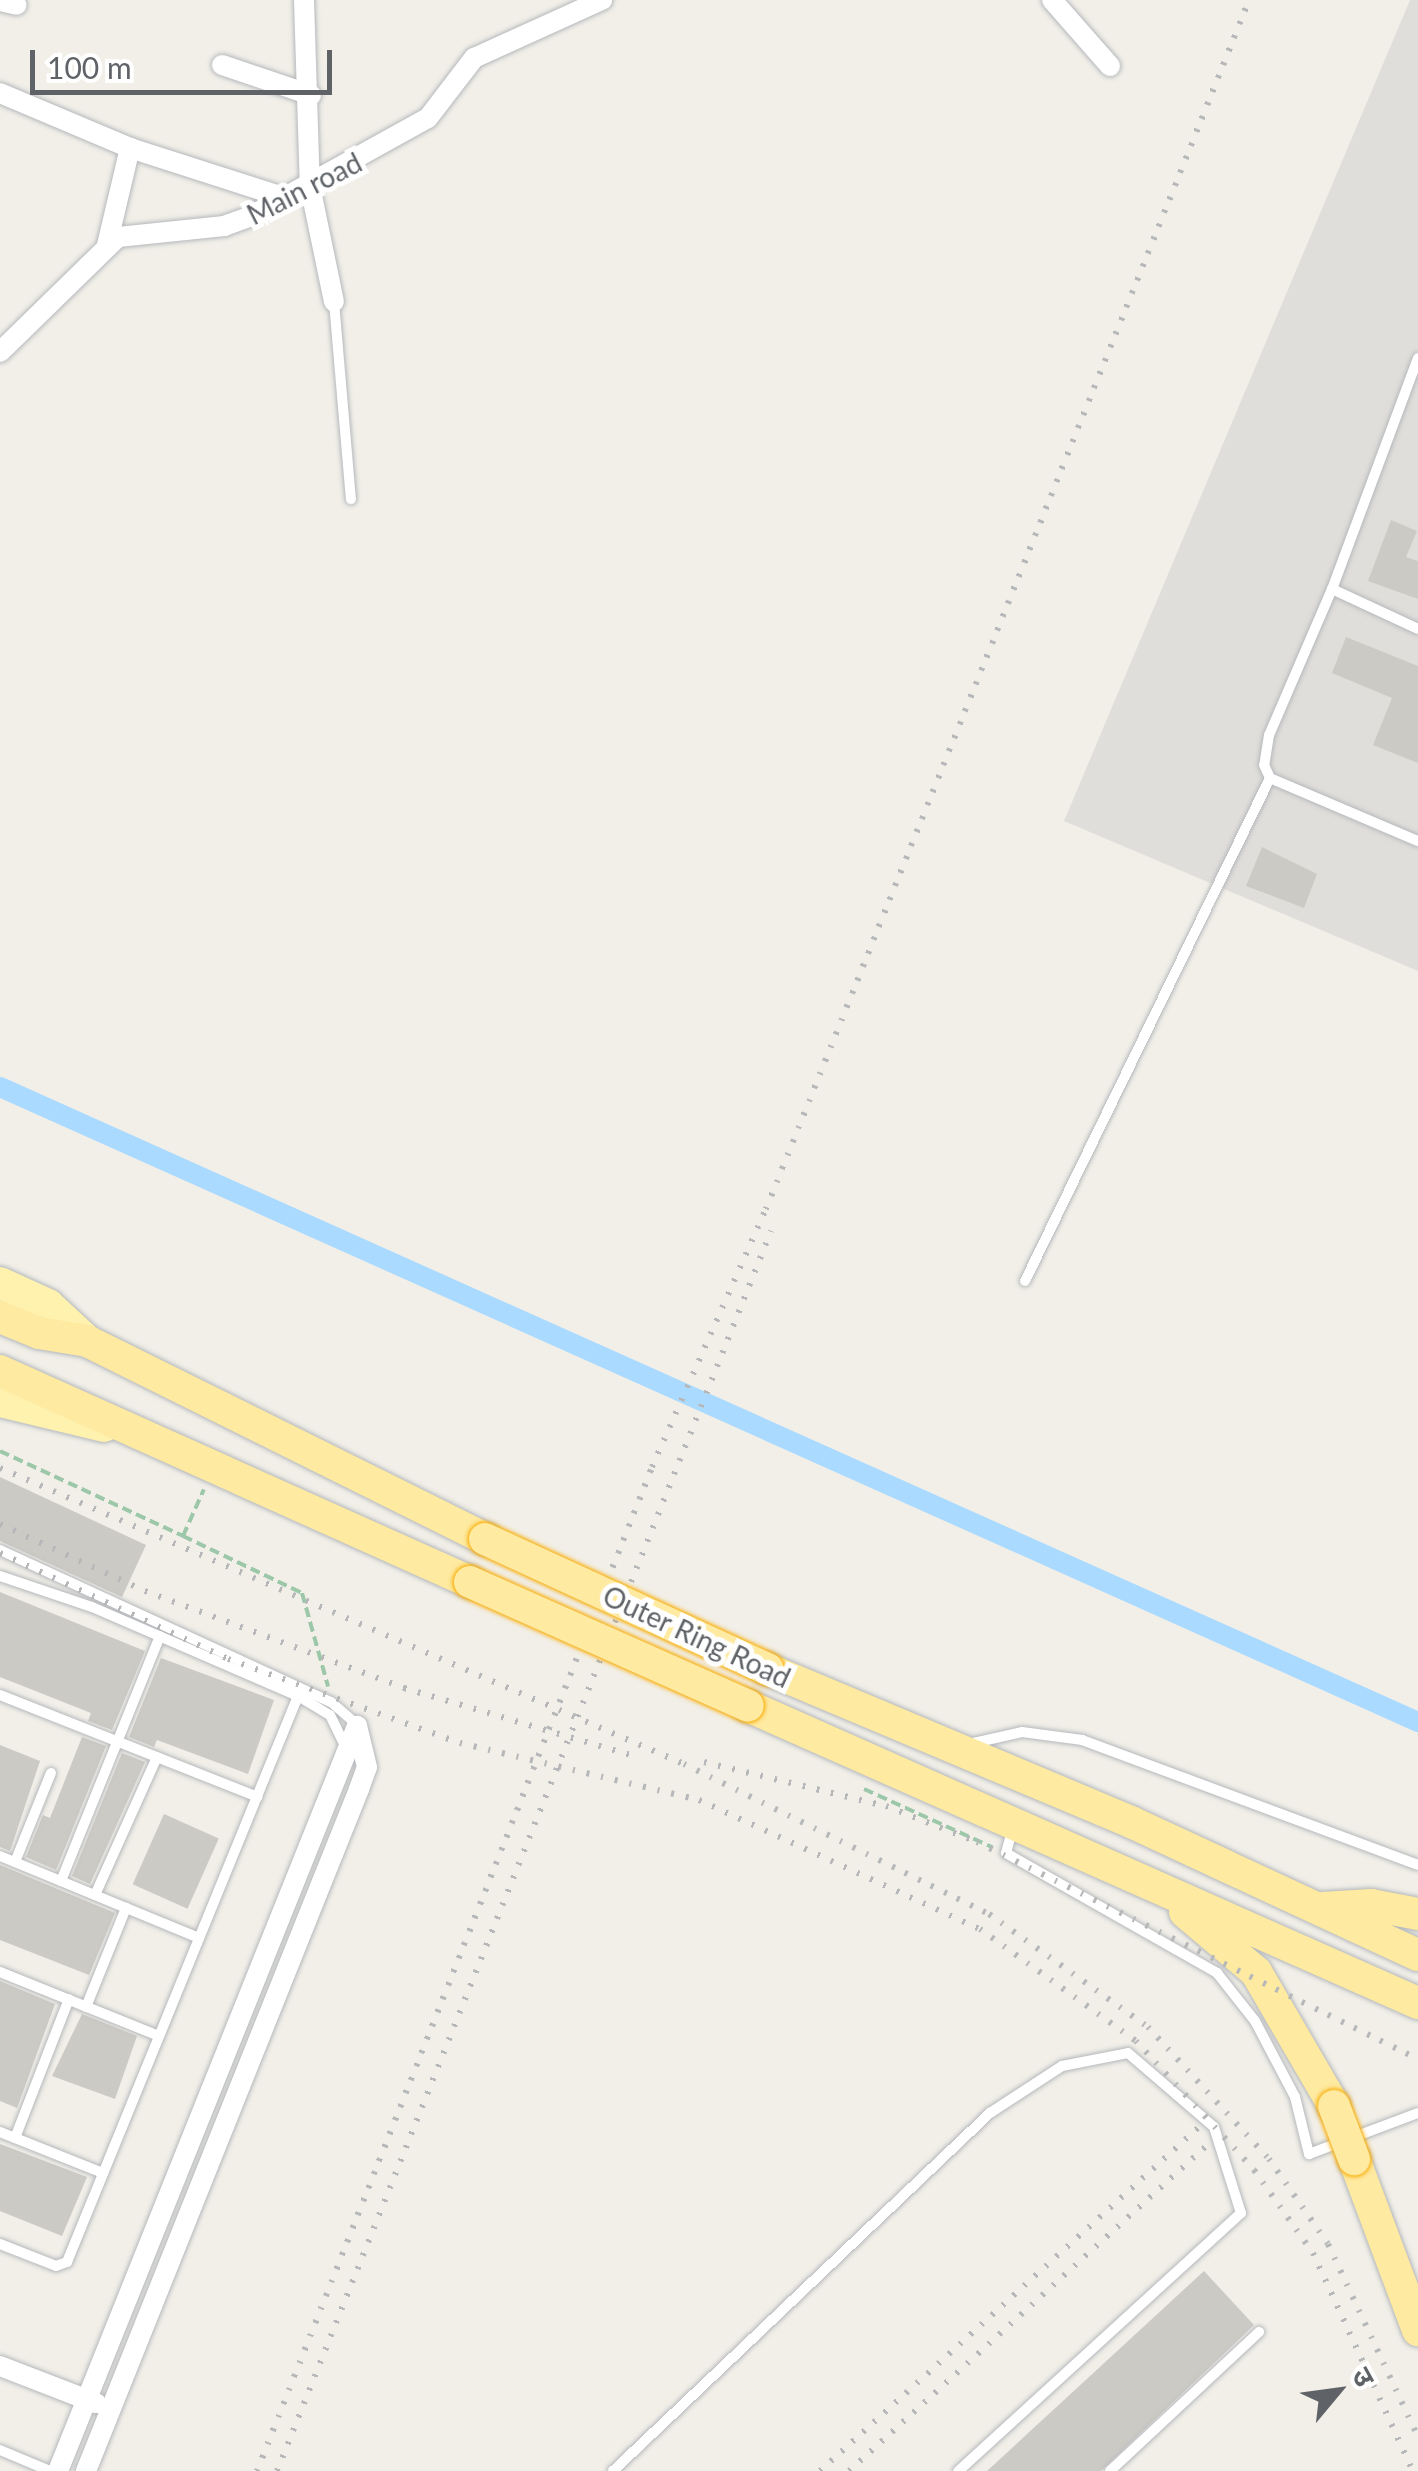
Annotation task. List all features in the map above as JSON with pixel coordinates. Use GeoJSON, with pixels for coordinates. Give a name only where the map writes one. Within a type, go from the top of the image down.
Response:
{"type":"FeatureCollection","features":[{"type":"Feature","properties":{"kind":"highway","name":"Outer Ring Road"},"geometry":{"type":"LineString","coordinates":[[0,1317],[39,1333],[87,1341],[485,1539],[948,1750],[1131,1822],[1418,1955]]}},
{"type":"Feature","properties":{"kind":"highway","name":"Outer Ring Road"},"geometry":{"type":"LineString","coordinates":[[0,1370],[748,1706],[1009,1840],[1152,1882],[1418,2003]]}},
{"type":"Feature","properties":{"kind":"highway"},"geometry":{"type":"LineString","coordinates":[[1152,1882],[1256,1972],[1334,2106],[1418,2330]]}},
{"type":"Feature","properties":{"kind":"highway"},"geometry":{"type":"LineString","coordinates":[[1318,1908],[1371,1905],[1418,1914]]}},
{"type":"Feature","properties":{"kind":"main road","name":"Outer Ring Road"},"geometry":{"type":"LineString","coordinates":[[0,1283],[48,1306],[87,1341]]}},
{"type":"Feature","properties":{"kind":"main road","name":"Outer Ring Road"},"geometry":{"type":"LineString","coordinates":[[0,1401],[142,1435]]}},
{"type":"Feature","properties":{"kind":"street"},"geometry":{"type":"LineString","coordinates":[[304,0],[311,95],[310,186],[334,302]]}},
{"type":"Feature","properties":{"kind":"street","name":"Main road"},"geometry":{"type":"LineString","coordinates":[[0,352],[107,245],[130,232],[224,226],[286,198],[428,118],[464,64],[602,0]]}},
{"type":"Feature","properties":{"kind":"street"},"geometry":{"type":"LineString","coordinates":[[1052,0],[1110,66]]}},
{"type":"Feature","properties":{"kind":"street"},"geometry":{"type":"LineString","coordinates":[[222,65],[311,95]]}},
{"type":"Feature","properties":{"kind":"street"},"geometry":{"type":"LineString","coordinates":[[0,92],[130,148],[286,198]]}},
{"type":"Feature","properties":{"kind":"street"},"geometry":{"type":"LineString","coordinates":[[107,245],[130,148]]}},
{"type":"Feature","properties":{"kind":"street"},"geometry":{"type":"LineString","coordinates":[[58,2471],[358,1726]]}},
{"type":"Feature","properties":{"kind":"street"},"geometry":{"type":"LineString","coordinates":[[86,2471],[367,1766],[358,1726]]}},
{"type":"Feature","properties":{"kind":"street"},"geometry":{"type":"LineString","coordinates":[[0,2366],[112,2409]]}},
{"type":"Feature","properties":{"kind":"lane"},"geometry":{"type":"LineString","coordinates":[[334,302],[351,499]]}},
{"type":"Feature","properties":{"kind":"lane"},"geometry":{"type":"LineString","coordinates":[[1026,1281],[1270,778],[1264,750],[1332,589],[1418,358]]}},
{"type":"Feature","properties":{"kind":"lane"},"geometry":{"type":"LineString","coordinates":[[1332,589],[1418,629]]}},
{"type":"Feature","properties":{"kind":"lane"},"geometry":{"type":"LineString","coordinates":[[1270,778],[1418,841]]}},
{"type":"Feature","properties":{"kind":"lane"},"geometry":{"type":"LineString","coordinates":[[0,1550],[331,1702],[358,1726]]}},
{"type":"Feature","properties":{"kind":"lane"},"geometry":{"type":"LineString","coordinates":[[0,1576],[160,1636],[298,1696],[330,1715],[346,1749],[367,1766]]}},
{"type":"Feature","properties":{"kind":"lane"},"geometry":{"type":"LineString","coordinates":[[60,1881],[160,1636]]}},
{"type":"Feature","properties":{"kind":"lane"},"geometry":{"type":"LineString","coordinates":[[0,1696],[257,1797]]}},
{"type":"Feature","properties":{"kind":"lane"},"geometry":{"type":"LineString","coordinates":[[0,2244],[64,2264],[298,1696]]}},
{"type":"Feature","properties":{"kind":"lane"},"geometry":{"type":"LineString","coordinates":[[948,1750],[1022,1732],[1082,1740],[1418,1866]]}},
{"type":"Feature","properties":{"kind":"lane"},"geometry":{"type":"LineString","coordinates":[[95,1895],[157,1757]]}},
{"type":"Feature","properties":{"kind":"lane"},"geometry":{"type":"LineString","coordinates":[[15,1862],[50,1772]]}},
{"type":"Feature","properties":{"kind":"lane"},"geometry":{"type":"LineString","coordinates":[[1009,1840],[1217,1974],[1255,2020],[1296,2097],[1308,2154],[1418,2113]]}},
{"type":"Feature","properties":{"kind":"lane"},"geometry":{"type":"LineString","coordinates":[[0,1856],[199,1938]]}},
{"type":"Feature","properties":{"kind":"lane"},"geometry":{"type":"LineString","coordinates":[[86,2006],[126,1908]]}},
{"type":"Feature","properties":{"kind":"lane"},"geometry":{"type":"LineString","coordinates":[[0,1972],[159,2036]]}},
{"type":"Feature","properties":{"kind":"lane"},"geometry":{"type":"LineString","coordinates":[[15,2138],[68,1999]]}},
{"type":"Feature","properties":{"kind":"lane"},"geometry":{"type":"LineString","coordinates":[[613,2471],[990,2113],[1062,2066],[1128,2053],[1214,2127],[1241,2212],[958,2471]]}},
{"type":"Feature","properties":{"kind":"lane"},"geometry":{"type":"LineString","coordinates":[[0,2132],[103,2173]]}},
{"type":"Feature","properties":{"kind":"lane"},"geometry":{"type":"LineString","coordinates":[[1110,2471],[1260,2332]]}},
{"type":"Feature","properties":{"kind":"lane"},"geometry":{"type":"LineString","coordinates":[[0,2451],[50,2471]]}},
{"type":"Feature","properties":{"kind":"path"},"geometry":{"type":"LineString","coordinates":[[0,1451],[302,1593],[315,1623],[331,1702]]}},
{"type":"Feature","properties":{"kind":"path"},"geometry":{"type":"LineString","coordinates":[[183,1536],[205,1486],[223,1494]]}},
{"type":"Feature","properties":{"kind":"path"},"geometry":{"type":"LineString","coordinates":[[863,1788],[1009,1840]]}},
{"type":"Feature","properties":{"kind":"shaded area"},"geometry":{"type":"Polygon","coordinates":[[[1410,0],[1418,0],[1418,971],[1064,821],[1410,0]]]}},
{"type":"Feature","properties":{"kind":"building"},"geometry":{"type":"Polygon","coordinates":[[[1391,520],[1417,531],[1406,557],[1418,561],[1418,599],[1368,581],[1391,520]]]}},
{"type":"Feature","properties":{"kind":"building"},"geometry":{"type":"Polygon","coordinates":[[[1346,637],[1418,666],[1418,763],[1373,745],[1392,698],[1332,673],[1346,637]]]}},
{"type":"Feature","properties":{"kind":"building"},"geometry":{"type":"Polygon","coordinates":[[[1262,847],[1317,874],[1304,908],[1246,886],[1262,847]]]}},
{"type":"Feature","properties":{"kind":"building"},"geometry":{"type":"Polygon","coordinates":[[[0,1477],[146,1545],[122,1597],[0,1541],[0,1477]]]}},
{"type":"Feature","properties":{"kind":"building"},"geometry":{"type":"Polygon","coordinates":[[[0,1592],[145,1651],[112,1730],[88,1721],[91,1713],[0,1677],[0,1592]]]}},
{"type":"Feature","properties":{"kind":"building"},"geometry":{"type":"Polygon","coordinates":[[[161,1658],[274,1700],[248,1774],[157,1740],[154,1747],[129,1737],[161,1658]]]}},
{"type":"Feature","properties":{"kind":"building"},"geometry":{"type":"Polygon","coordinates":[[[82,1737],[106,1746],[56,1870],[26,1857],[43,1815],[50,1818],[82,1737]]]}},
{"type":"Feature","properties":{"kind":"building"},"geometry":{"type":"Polygon","coordinates":[[[0,1745],[40,1761],[10,1851],[0,1847],[0,1745]]]}},
{"type":"Feature","properties":{"kind":"building"},"geometry":{"type":"Polygon","coordinates":[[[122,1753],[145,1762],[90,1884],[72,1876],[122,1753]]]}},
{"type":"Feature","properties":{"kind":"building"},"geometry":{"type":"Polygon","coordinates":[[[164,1814],[219,1838],[187,1909],[133,1884],[164,1814]]]}},
{"type":"Feature","properties":{"kind":"building"},"geometry":{"type":"Polygon","coordinates":[[[0,1865],[115,1913],[89,1975],[0,1940],[0,1865]]]}},
{"type":"Feature","properties":{"kind":"building"},"geometry":{"type":"Polygon","coordinates":[[[0,1981],[55,2004],[17,2108],[0,2101],[0,1981]]]}},
{"type":"Feature","properties":{"kind":"building"},"geometry":{"type":"Polygon","coordinates":[[[82,2014],[137,2036],[115,2099],[52,2076],[82,2014]]]}},
{"type":"Feature","properties":{"kind":"building"},"geometry":{"type":"Polygon","coordinates":[[[0,2144],[87,2177],[62,2236],[0,2211],[0,2144]]]}},
{"type":"Feature","properties":{"kind":"building"},"geometry":{"type":"Polygon","coordinates":[[[1204,2271],[1254,2325],[1101,2471],[987,2471],[1204,2271]]]}},
{"type":"Feature","properties":{"kind":"waterway"},"geometry":{"type":"LineString","coordinates":[[0,1087],[1418,1722]]}},
{"type":"Feature","properties":{"kind":"railway"},"geometry":{"type":"LineString","coordinates":[[257,2471],[652,1467],[766,1209],[1249,0]]}},
{"type":"Feature","properties":{"kind":"railway"},"geometry":{"type":"LineString","coordinates":[[277,2471],[771,1231]]}},
{"type":"Feature","properties":{"kind":"railway"},"geometry":{"type":"LineString","coordinates":[[0,1468],[684,1764],[989,1914],[1148,2027],[1269,2159],[1328,2244],[1418,2437]]}},
{"type":"Feature","properties":{"kind":"railway"},"geometry":{"type":"LineString","coordinates":[[0,1524],[145,1591],[404,1688],[634,1756]]}},
{"type":"Feature","properties":{"kind":"railway"},"geometry":{"type":"LineString","coordinates":[[0,1553],[228,1659],[460,1743],[699,1800],[980,1929],[1136,2041],[1254,2170],[1313,2253],[1413,2471]]}},
{"type":"Feature","properties":{"kind":"railway"},"geometry":{"type":"LineString","coordinates":[[704,1762],[886,1806],[977,1842],[1418,2059]]}},
{"type":"Feature","properties":{"kind":"railway"},"geometry":{"type":"LineString","coordinates":[[820,2471],[1199,2127]]}},
{"type":"Feature","properties":{"kind":"railway"},"geometry":{"type":"LineString","coordinates":[[849,2471],[1213,2140]]}}]}
